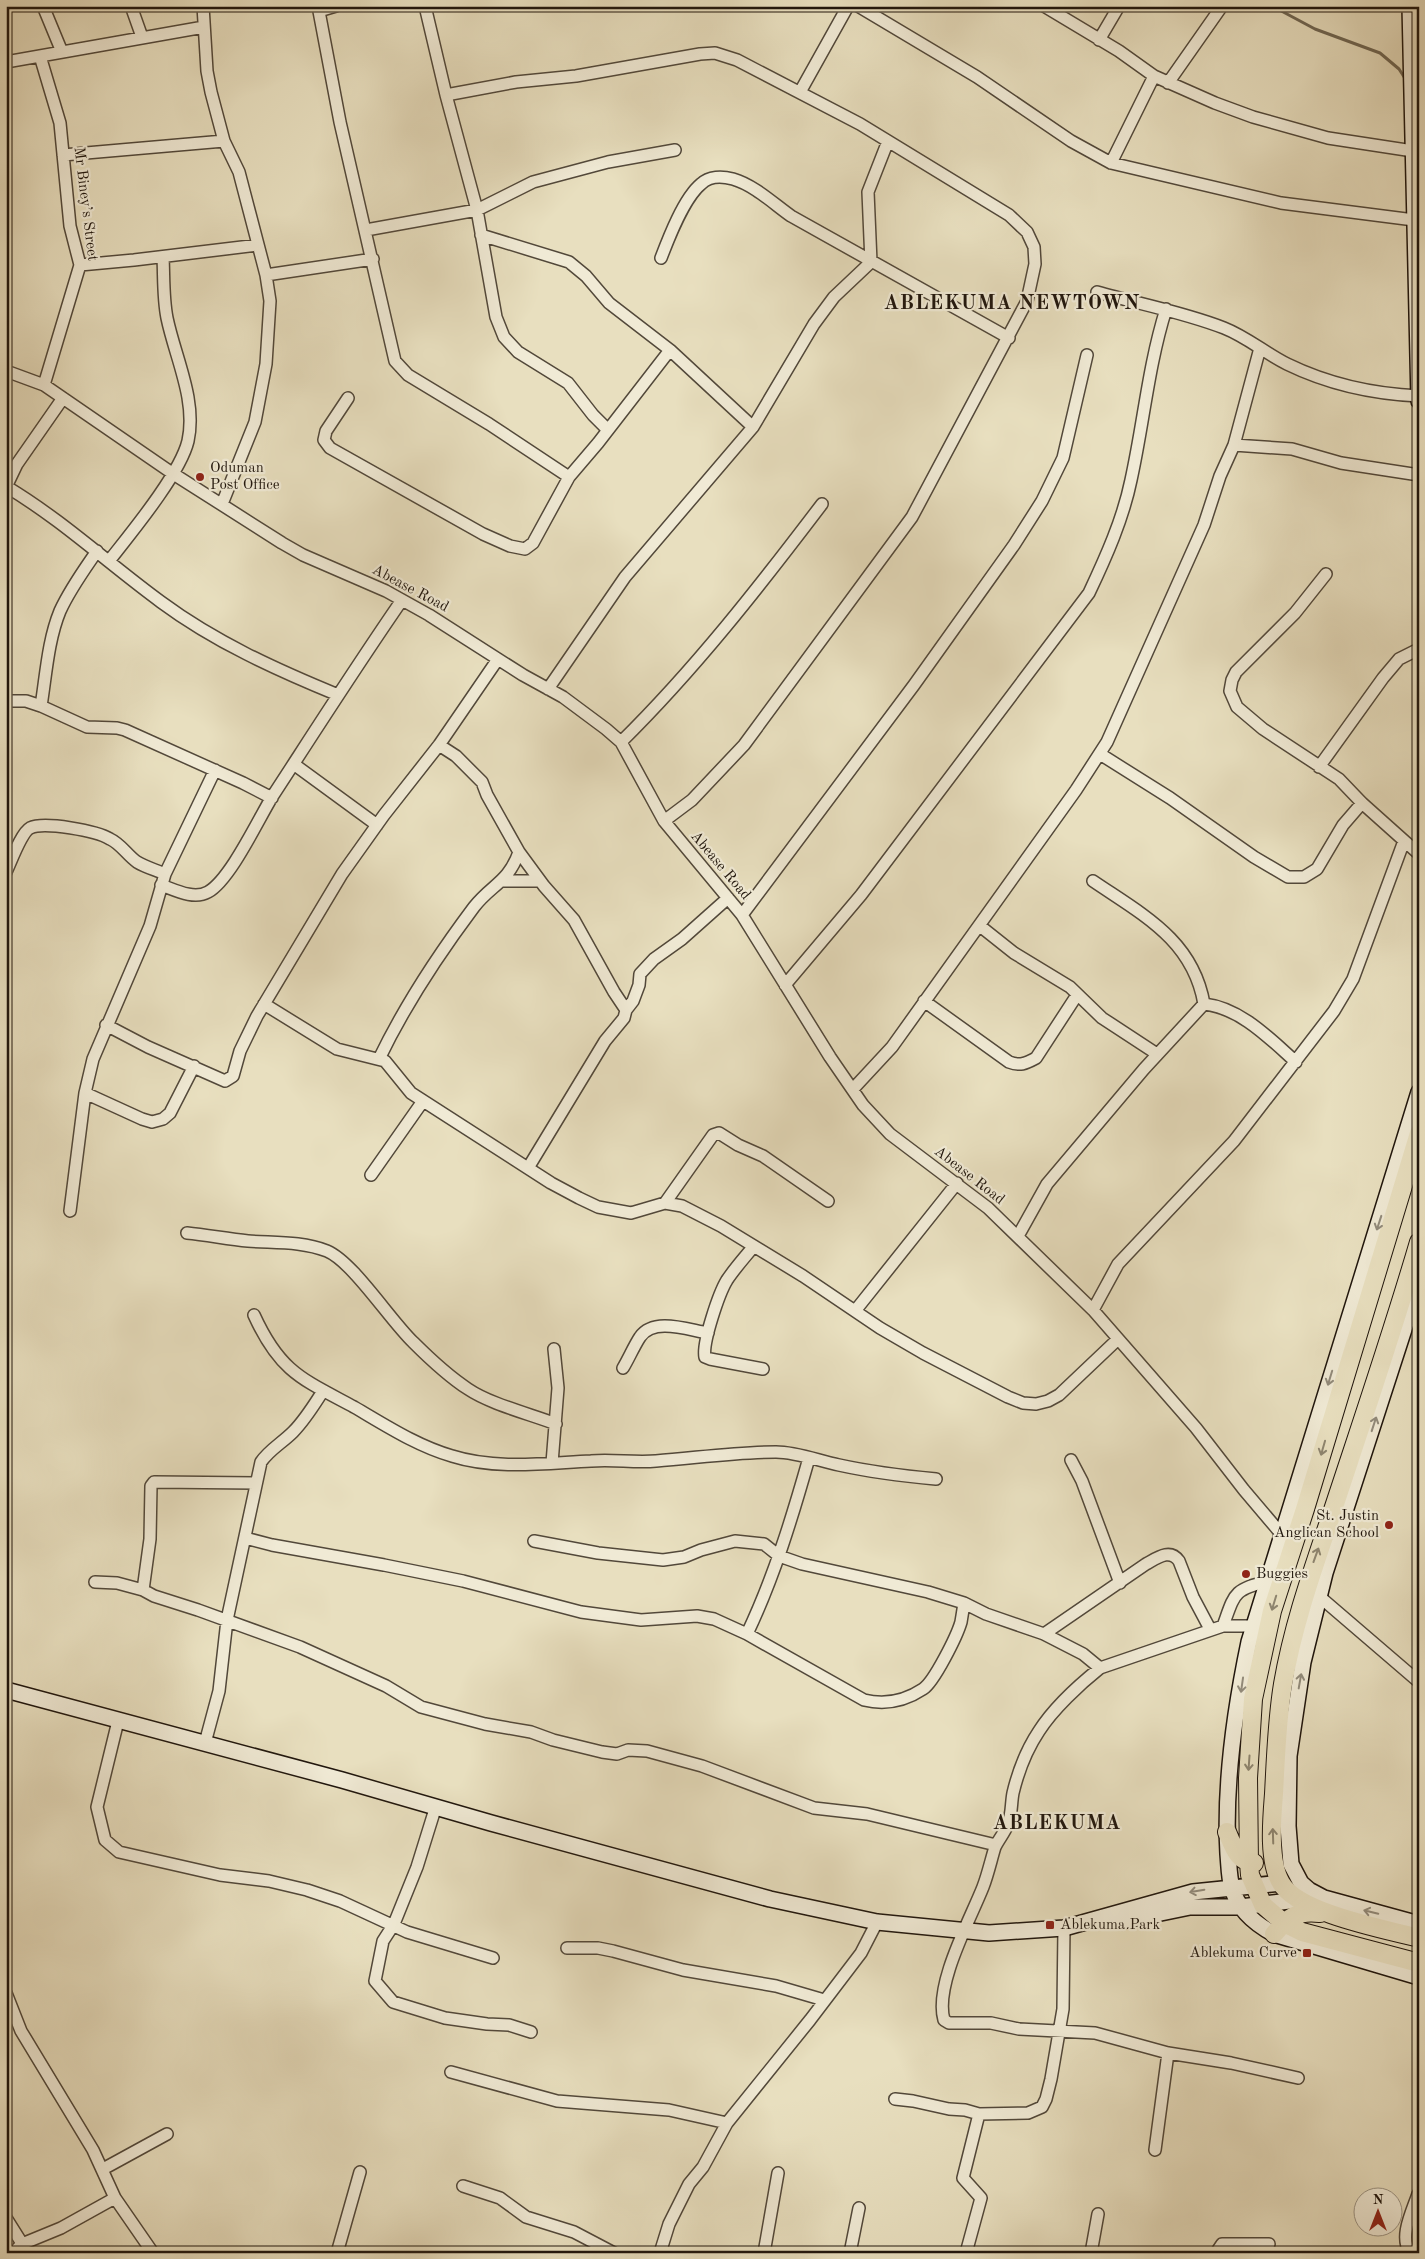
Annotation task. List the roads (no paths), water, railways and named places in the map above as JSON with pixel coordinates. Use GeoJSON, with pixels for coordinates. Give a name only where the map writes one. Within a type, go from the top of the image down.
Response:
{"type":"FeatureCollection","features":[{"type":"Feature","properties":{"kind":"main road"},"geometry":{"type":"LineString","coordinates":[[1419,1133],[1306,1508],[1272,1611],[1252,1662],[1253,1699],[1248,1778],[1249,1863],[1254,1885],[1262,1905],[1279,1928],[1302,1932],[1419,1964]]}},
{"type":"Feature","properties":{"kind":"main road"},"geometry":{"type":"LineString","coordinates":[[1335,1916],[1299,1892],[1281,1883],[1274,1859],[1272,1818],[1298,1616],[1419,1242]]}},
{"type":"Feature","properties":{"kind":"main road"},"geometry":{"type":"LineString","coordinates":[[1227,1832],[1238,1856],[1249,1863],[1274,1859]]}},
{"type":"Feature","properties":{"kind":"main road"},"geometry":{"type":"LineString","coordinates":[[1279,1928],[1296,1914],[1303,1912],[1335,1916],[1419,1938]]}},
{"type":"Feature","properties":{"kind":"street"},"geometry":{"type":"LineString","coordinates":[[43,6],[62,52]]}},
{"type":"Feature","properties":{"kind":"street"},"geometry":{"type":"LineString","coordinates":[[131,6],[142,37]]}},
{"type":"Feature","properties":{"kind":"street"},"geometry":{"type":"LineString","coordinates":[[203,6],[208,78],[224,140],[239,172],[266,275],[270,314],[266,364],[251,432],[222,504]]}},
{"type":"Feature","properties":{"kind":"street"},"geometry":{"type":"LineString","coordinates":[[336,6],[318,9],[340,122],[395,360],[408,375],[497,429],[569,477]]}},
{"type":"Feature","properties":{"kind":"street"},"geometry":{"type":"LineString","coordinates":[[425,6],[446,95],[477,210],[496,317],[504,337],[518,352],[568,383],[593,415],[608,430]]}},
{"type":"Feature","properties":{"kind":"street"},"geometry":{"type":"LineString","coordinates":[[800,92],[848,6]]}},
{"type":"Feature","properties":{"kind":"street"},"geometry":{"type":"LineString","coordinates":[[858,6],[977,77],[1072,141],[1111,163],[1281,203],[1414,220]]}},
{"type":"Feature","properties":{"kind":"street"},"geometry":{"type":"LineString","coordinates":[[1044,6],[1154,76],[1253,117],[1318,136],[1414,151]]}},
{"type":"Feature","properties":{"kind":"street"},"geometry":{"type":"LineString","coordinates":[[1099,40],[1119,6]]}},
{"type":"Feature","properties":{"kind":"street"},"geometry":{"type":"LineString","coordinates":[[1168,83],[1222,6]]}},
{"type":"Feature","properties":{"kind":"street"},"geometry":{"type":"LineString","coordinates":[[1410,6],[1419,401]]}},
{"type":"Feature","properties":{"kind":"street"},"geometry":{"type":"LineString","coordinates":[[6,62],[204,27]]}},
{"type":"Feature","properties":{"kind":"street"},"geometry":{"type":"LineString","coordinates":[[446,95],[516,82],[576,76],[670,58],[715,53],[737,60],[888,140],[1009,215],[1027,232],[1034,247],[1035,264],[1027,301],[912,517],[744,745],[692,800],[664,821]]}},
{"type":"Feature","properties":{"kind":"street","name":"Mr Biney’s Street"},"geometry":{"type":"LineString","coordinates":[[40,56],[60,123],[70,226],[80,265],[44,385]]}},
{"type":"Feature","properties":{"kind":"street"},"geometry":{"type":"LineString","coordinates":[[1111,163],[1154,76]]}},
{"type":"Feature","properties":{"kind":"street"},"geometry":{"type":"LineString","coordinates":[[63,156],[224,140]]}},
{"type":"Feature","properties":{"kind":"street"},"geometry":{"type":"LineString","coordinates":[[548,689],[625,577],[753,427],[814,324],[834,297],[871,262],[868,192],[888,140]]}},
{"type":"Feature","properties":{"kind":"street"},"geometry":{"type":"LineString","coordinates":[[366,230],[477,210],[533,182],[608,162],[676,150]]}},
{"type":"Feature","properties":{"kind":"street"},"geometry":{"type":"LineString","coordinates":[[661,258],[675,224],[700,184],[710,178],[723,177],[743,184],[791,216],[1008,338]]}},
{"type":"Feature","properties":{"kind":"street"},"geometry":{"type":"LineString","coordinates":[[481,235],[569,262],[586,276],[609,303],[670,350],[753,427]]}},
{"type":"Feature","properties":{"kind":"street"},"geometry":{"type":"LineString","coordinates":[[80,265],[258,245]]}},
{"type":"Feature","properties":{"kind":"street"},"geometry":{"type":"LineString","coordinates":[[109,561],[172,473],[185,450],[189,419],[183,375],[167,319],[163,257]]}},
{"type":"Feature","properties":{"kind":"street"},"geometry":{"type":"LineString","coordinates":[[266,275],[373,259]]}},
{"type":"Feature","properties":{"kind":"street"},"geometry":{"type":"LineString","coordinates":[[1097,292],[1166,309],[1226,328],[1287,364],[1353,387],[1395,395],[1419,396]]}},
{"type":"Feature","properties":{"kind":"street"},"geometry":{"type":"LineString","coordinates":[[785,985],[861,895],[1089,593],[1113,539],[1132,479],[1154,345],[1166,309]]}},
{"type":"Feature","properties":{"kind":"street"},"geometry":{"type":"LineString","coordinates":[[853,1089],[892,1047],[980,926],[1100,754],[1123,708],[1138,670],[1204,525],[1220,476],[1234,445],[1260,348]]}},
{"type":"Feature","properties":{"kind":"street"},"geometry":{"type":"LineString","coordinates":[[348,398],[326,431],[324,440],[330,448],[483,534],[510,546],[525,549],[533,543],[569,477],[670,350]]}},
{"type":"Feature","properties":{"kind":"street"},"geometry":{"type":"LineString","coordinates":[[742,915],[914,685],[1008,553],[1042,501],[1063,458],[1087,355]]}},
{"type":"Feature","properties":{"kind":"street","name":"Abease Road"},"geometry":{"type":"LineString","coordinates":[[6,371],[44,385],[172,473],[303,554],[402,600],[587,713],[621,742],[664,821],[742,915],[830,1057],[863,1105],[890,1134],[958,1183],[988,1208],[1093,1310],[1196,1428],[1244,1490],[1283,1536]]}},
{"type":"Feature","properties":{"kind":"street"},"geometry":{"type":"LineString","coordinates":[[63,398],[16,464],[6,487],[34,503],[162,603],[225,643],[338,695]]}},
{"type":"Feature","properties":{"kind":"street"},"geometry":{"type":"LineString","coordinates":[[1234,445],[1292,449],[1341,463],[1419,475]]}},
{"type":"Feature","properties":{"kind":"street"},"geometry":{"type":"LineString","coordinates":[[621,742],[666,698],[739,612],[822,504]]}},
{"type":"Feature","properties":{"kind":"street"},"geometry":{"type":"LineString","coordinates":[[41,706],[50,652],[60,611],[82,572],[97,551]]}},
{"type":"Feature","properties":{"kind":"street"},"geometry":{"type":"LineString","coordinates":[[1326,574],[1285,623],[1236,672],[1230,691],[1237,707],[1263,730],[1339,779],[1362,803],[1419,854]]}},
{"type":"Feature","properties":{"kind":"street"},"geometry":{"type":"LineString","coordinates":[[6,872],[24,834],[30,828],[67,828],[105,836],[138,863],[163,880],[200,896],[210,891],[218,883],[246,843],[272,798],[295,765],[338,695],[402,600]]}},
{"type":"Feature","properties":{"kind":"street"},"geometry":{"type":"LineString","coordinates":[[1319,766],[1399,659],[1419,649]]}},
{"type":"Feature","properties":{"kind":"street"},"geometry":{"type":"LineString","coordinates":[[106,1025],[148,1047],[225,1081],[233,1076],[240,1051],[264,1004],[342,874],[439,745],[498,659]]}},
{"type":"Feature","properties":{"kind":"street"},"geometry":{"type":"LineString","coordinates":[[6,701],[26,701],[87,727],[125,730],[272,798]]}},
{"type":"Feature","properties":{"kind":"street"},"geometry":{"type":"LineString","coordinates":[[439,745],[456,756],[482,782],[487,795],[519,852],[540,881],[574,920],[626,1010]]}},
{"type":"Feature","properties":{"kind":"street"},"geometry":{"type":"LineString","coordinates":[[1100,754],[1178,803],[1254,857],[1288,877],[1304,877],[1317,869],[1343,826],[1362,803]]}},
{"type":"Feature","properties":{"kind":"street"},"geometry":{"type":"LineString","coordinates":[[295,765],[377,825]]}},
{"type":"Feature","properties":{"kind":"street"},"geometry":{"type":"LineString","coordinates":[[70,1211],[85,1093],[93,1059],[150,926],[163,880],[215,770]]}},
{"type":"Feature","properties":{"kind":"street"},"geometry":{"type":"LineString","coordinates":[[1093,1310],[1118,1264],[1234,1140],[1334,1012],[1353,979],[1404,841]]}},
{"type":"Feature","properties":{"kind":"street"},"geometry":{"type":"LineString","coordinates":[[379,1059],[405,1009],[464,922],[484,897],[510,874],[519,852]]}},
{"type":"Feature","properties":{"kind":"street"},"geometry":{"type":"LineString","coordinates":[[502,881],[540,881]]}},
{"type":"Feature","properties":{"kind":"street"},"geometry":{"type":"LineString","coordinates":[[1093,881],[1173,939],[1186,955],[1195,972],[1201,985],[1204,1004]]}},
{"type":"Feature","properties":{"kind":"street"},"geometry":{"type":"LineString","coordinates":[[528,1168],[601,1046],[624,1018],[639,985],[640,974],[654,958],[682,939],[728,898]]}},
{"type":"Feature","properties":{"kind":"street"},"geometry":{"type":"LineString","coordinates":[[980,926],[1014,953],[1055,976],[1113,1027],[1156,1054]]}},
{"type":"Feature","properties":{"kind":"street"},"geometry":{"type":"LineString","coordinates":[[924,1001],[1008,1062],[1025,1065],[1036,1058],[1078,995]]}},
{"type":"Feature","properties":{"kind":"street"},"geometry":{"type":"LineString","coordinates":[[264,1004],[325,1044],[337,1049],[379,1059],[389,1065],[411,1093],[551,1183],[602,1208],[631,1213],[665,1203],[682,1206],[704,1216],[923,1353],[1023,1403],[1048,1401],[1059,1395],[1118,1339]]}},
{"type":"Feature","properties":{"kind":"street"},"geometry":{"type":"LineString","coordinates":[[1204,1004],[1226,1010],[1251,1024],[1296,1062]]}},
{"type":"Feature","properties":{"kind":"street"},"geometry":{"type":"LineString","coordinates":[[1018,1236],[1047,1184],[1156,1054],[1204,1004]]}},
{"type":"Feature","properties":{"kind":"street"},"geometry":{"type":"LineString","coordinates":[[85,1093],[152,1122],[163,1119],[170,1113],[194,1066]]}},
{"type":"Feature","properties":{"kind":"street"},"geometry":{"type":"LineString","coordinates":[[1419,1092],[1283,1536],[1253,1626],[1252,1662],[1234,1745],[1227,1832],[1232,1887],[1241,1907],[1257,1925],[1279,1928],[1419,1977]]}},
{"type":"Feature","properties":{"kind":"street"},"geometry":{"type":"LineString","coordinates":[[371,1175],[423,1101]]}},
{"type":"Feature","properties":{"kind":"street"},"geometry":{"type":"LineString","coordinates":[[665,1203],[713,1135],[719,1133],[738,1145],[763,1156],[828,1201]]}},
{"type":"Feature","properties":{"kind":"street"},"geometry":{"type":"LineString","coordinates":[[855,1311],[958,1183]]}},
{"type":"Feature","properties":{"kind":"street"},"geometry":{"type":"LineString","coordinates":[[187,1233],[307,1246],[328,1252],[340,1261],[371,1293],[412,1342],[469,1390],[556,1424]]}},
{"type":"Feature","properties":{"kind":"street"},"geometry":{"type":"LineString","coordinates":[[754,1246],[728,1279],[708,1333],[705,1357],[764,1369]]}},
{"type":"Feature","properties":{"kind":"street"},"geometry":{"type":"LineString","coordinates":[[1299,1892],[1291,1864],[1288,1826],[1289,1756],[1286,1714],[1303,1662],[1325,1573],[1419,1283]]}},
{"type":"Feature","properties":{"kind":"street"},"geometry":{"type":"LineString","coordinates":[[254,1315],[262,1333],[285,1365],[299,1377],[424,1445],[453,1457],[487,1463],[552,1463],[594,1460],[654,1461],[746,1452],[779,1452],[877,1473],[909,1478],[936,1479]]}},
{"type":"Feature","properties":{"kind":"street"},"geometry":{"type":"LineString","coordinates":[[623,1368],[641,1335],[648,1329],[662,1326],[708,1333]]}},
{"type":"Feature","properties":{"kind":"street"},"geometry":{"type":"LineString","coordinates":[[552,1463],[558,1388],[554,1349]]}},
{"type":"Feature","properties":{"kind":"street"},"geometry":{"type":"LineString","coordinates":[[205,1743],[219,1690],[227,1620],[261,1462],[266,1454],[286,1439],[302,1422],[323,1391]]}},
{"type":"Feature","properties":{"kind":"street"},"geometry":{"type":"LineString","coordinates":[[747,1634],[766,1593],[785,1534],[793,1516],[809,1458]]}},
{"type":"Feature","properties":{"kind":"street"},"geometry":{"type":"LineString","coordinates":[[1071,1460],[1082,1481],[1120,1582]]}},
{"type":"Feature","properties":{"kind":"street"},"geometry":{"type":"LineString","coordinates":[[143,1590],[150,1539],[150,1486],[154,1482],[256,1483]]}},
{"type":"Feature","properties":{"kind":"street"},"geometry":{"type":"LineString","coordinates":[[245,1538],[272,1545],[384,1564],[463,1581],[581,1612],[641,1620],[697,1616],[727,1623],[864,1700],[890,1703],[924,1689],[934,1676],[960,1624],[964,1603]]}},
{"type":"Feature","properties":{"kind":"street"},"geometry":{"type":"LineString","coordinates":[[534,1541],[598,1553],[672,1560],[719,1545],[746,1541],[764,1544],[779,1556],[802,1564],[928,1592],[964,1603],[986,1614],[1044,1634],[1083,1654],[1100,1668]]}},
{"type":"Feature","properties":{"kind":"street"},"geometry":{"type":"LineString","coordinates":[[1044,1634],[1120,1582],[1161,1556],[1169,1554],[1175,1556],[1210,1629]]}},
{"type":"Feature","properties":{"kind":"street"},"geometry":{"type":"LineString","coordinates":[[1223,1626],[1234,1595],[1240,1590],[1268,1581]]}},
{"type":"Feature","properties":{"kind":"street"},"geometry":{"type":"LineString","coordinates":[[95,1582],[117,1583],[143,1590],[154,1596],[227,1620],[330,1659],[386,1686],[421,1707],[484,1724],[531,1732],[553,1740],[602,1752],[617,1754],[628,1750],[647,1751],[702,1766],[814,1808],[867,1814],[996,1845]]}},
{"type":"Feature","properties":{"kind":"street"},"geometry":{"type":"LineString","coordinates":[[1320,1597],[1419,1682]]}},
{"type":"Feature","properties":{"kind":"street"},"geometry":{"type":"LineString","coordinates":[[1253,1626],[1223,1626],[1210,1629],[1179,1642],[1100,1668],[1089,1677],[1040,1729],[1027,1753],[1019,1775],[1013,1793],[1008,1823],[996,1845],[983,1886],[962,1932],[944,1989],[942,2008],[944,2020],[949,2023],[991,2023],[1019,2029],[1095,2033],[1168,2053],[1231,2063],[1298,2078]]}},
{"type":"Feature","properties":{"kind":"street"},"geometry":{"type":"LineString","coordinates":[[6,1690],[436,1806],[770,1899],[877,1922],[962,1932],[1010,1932],[1069,1927],[1089,1928],[1190,1907],[1262,1905],[1299,1892],[1419,1924]]}},
{"type":"Feature","properties":{"kind":"street"},"geometry":{"type":"LineString","coordinates":[[118,1721],[96,1807],[105,1840],[119,1852],[220,1875],[269,1881],[307,1890],[340,1901],[421,1937],[493,1958]]}},
{"type":"Feature","properties":{"kind":"street"},"geometry":{"type":"LineString","coordinates":[[436,1806],[417,1868],[394,1924],[383,1941],[375,1981],[393,2002],[445,2018],[509,2025],[531,2032]]}},
{"type":"Feature","properties":{"kind":"street"},"geometry":{"type":"LineString","coordinates":[[1069,1927],[1193,1892],[1281,1883]]}},
{"type":"Feature","properties":{"kind":"street"},"geometry":{"type":"LineString","coordinates":[[660,2253],[669,2224],[689,2184],[703,2167],[727,2123],[810,2020],[861,1952],[877,1922]]}},
{"type":"Feature","properties":{"kind":"street"},"geometry":{"type":"LineString","coordinates":[[895,2099],[979,2114],[1028,2113],[1042,2107],[1052,2079],[1062,2009],[1069,1927]]}},
{"type":"Feature","properties":{"kind":"street"},"geometry":{"type":"LineString","coordinates":[[567,1948],[598,1948],[613,1951],[683,1970],[776,1986],[824,2000]]}},
{"type":"Feature","properties":{"kind":"street"},"geometry":{"type":"LineString","coordinates":[[6,1993],[21,2031],[69,2107],[103,2169],[115,2198],[153,2253]]}},
{"type":"Feature","properties":{"kind":"street"},"geometry":{"type":"LineString","coordinates":[[1155,2150],[1168,2053]]}},
{"type":"Feature","properties":{"kind":"street"},"geometry":{"type":"LineString","coordinates":[[451,2072],[557,2101],[670,2110],[727,2123]]}},
{"type":"Feature","properties":{"kind":"street"},"geometry":{"type":"LineString","coordinates":[[966,2253],[981,2198],[964,2178],[979,2114]]}},
{"type":"Feature","properties":{"kind":"street"},"geometry":{"type":"LineString","coordinates":[[103,2169],[167,2134]]}},
{"type":"Feature","properties":{"kind":"street"},"geometry":{"type":"LineString","coordinates":[[337,2253],[360,2172]]}},
{"type":"Feature","properties":{"kind":"street"},"geometry":{"type":"LineString","coordinates":[[764,2253],[778,2173]]}},
{"type":"Feature","properties":{"kind":"street"},"geometry":{"type":"LineString","coordinates":[[463,2186],[500,2198],[526,2217],[574,2232],[614,2253]]}},
{"type":"Feature","properties":{"kind":"street"},"geometry":{"type":"LineString","coordinates":[[1410,2253],[1406,2246],[1406,2229],[1418,2194]]}},
{"type":"Feature","properties":{"kind":"street"},"geometry":{"type":"LineString","coordinates":[[13,2253],[115,2198]]}},
{"type":"Feature","properties":{"kind":"street"},"geometry":{"type":"LineString","coordinates":[[850,2253],[859,2208]]}},
{"type":"Feature","properties":{"kind":"street"},"geometry":{"type":"LineString","coordinates":[[1092,2253],[1098,2214]]}},
{"type":"Feature","properties":{"kind":"street"},"geometry":{"type":"LineString","coordinates":[[6,2218],[25,2248]]}},
{"type":"Feature","properties":{"kind":"street"},"geometry":{"type":"LineString","coordinates":[[1216,2253],[1222,2244],[1269,2244]]}},
{"type":"Feature","properties":{"kind":"waterway"},"geometry":{"type":"LineString","coordinates":[[1272,6],[1315,29],[1380,53],[1399,69],[1406,80]]}},
{"type":"Feature","properties":{"kind":"place","name":"Oduman Post Office"},"geometry":{"type":"Point","coordinates":[200,477]}},
{"type":"Feature","properties":{"kind":"place","name":"St. Justin Anglican School"},"geometry":{"type":"Point","coordinates":[1389,1525]}},
{"type":"Feature","properties":{"kind":"place","name":"Buggies"},"geometry":{"type":"Point","coordinates":[1246,1574]}},
{"type":"Feature","properties":{"kind":"place","name":"Ablekuma Park"},"geometry":{"type":"Point","coordinates":[1050,1925]}},
{"type":"Feature","properties":{"kind":"place","name":"Ablekuma Curve"},"geometry":{"type":"Point","coordinates":[1307,1953]}},
{"type":"Feature","properties":{"kind":"district","name":"ABLEKUMA NEWTOWN"},"geometry":{"type":"Point","coordinates":[1012,304]}},
{"type":"Feature","properties":{"kind":"district","name":"ABLEKUMA"},"geometry":{"type":"Point","coordinates":[1057,1824]}}]}
